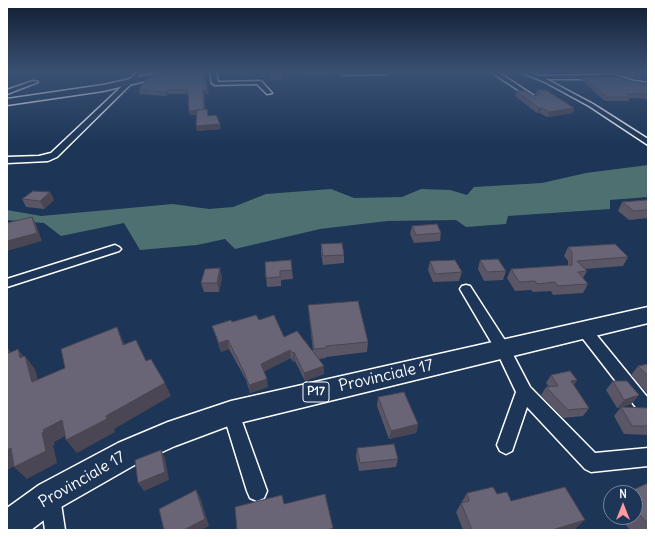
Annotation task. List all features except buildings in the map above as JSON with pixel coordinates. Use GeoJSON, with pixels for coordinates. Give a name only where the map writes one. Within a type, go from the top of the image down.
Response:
{"type":"FeatureCollection","features":[{"type":"Feature","properties":{"kind":"main road","name":"Provinciale 17"},"geometry":{"type":"LineString","coordinates":[[7,528],[50,496],[128,453],[168,435],[231,413],[648,315]]}},
{"type":"Feature","properties":{"kind":"street"},"geometry":{"type":"LineString","coordinates":[[7,102],[41,97]]}},
{"type":"Feature","properties":{"kind":"street"},"geometry":{"type":"LineString","coordinates":[[7,160],[39,159],[48,158],[54,155],[113,97]]}},
{"type":"Feature","properties":{"kind":"street"},"geometry":{"type":"LineString","coordinates":[[575,97],[596,108],[648,143]]}},
{"type":"Feature","properties":{"kind":"street"},"geometry":{"type":"LineString","coordinates":[[7,283],[115,248]]}},
{"type":"Feature","properties":{"kind":"street"},"geometry":{"type":"LineString","coordinates":[[466,289],[503,349],[524,392],[590,463],[648,457]]}},
{"type":"Feature","properties":{"kind":"street"},"geometry":{"type":"LineString","coordinates":[[585,331],[648,410]]}},
{"type":"Feature","properties":{"kind":"street"},"geometry":{"type":"LineString","coordinates":[[506,445],[524,392]]}},
{"type":"Feature","properties":{"kind":"street"},"geometry":{"type":"LineString","coordinates":[[231,413],[257,491]]}},
{"type":"Feature","properties":{"kind":"street"},"geometry":{"type":"LineString","coordinates":[[50,496],[55,530]]}},
{"type":"Feature","properties":{"kind":"green space"},"geometry":{"type":"Polygon","coordinates":[[[648,165],[648,197],[610,200],[610,209],[508,216],[506,224],[466,227],[456,220],[387,221],[320,229],[235,249],[225,239],[197,245],[140,250],[124,223],[61,236],[44,223],[7,220],[7,210],[41,216],[173,204],[209,209],[233,207],[266,194],[331,189],[354,198],[402,197],[421,189],[450,190],[467,195],[474,187],[542,183],[586,173],[648,165]]]}}]}
